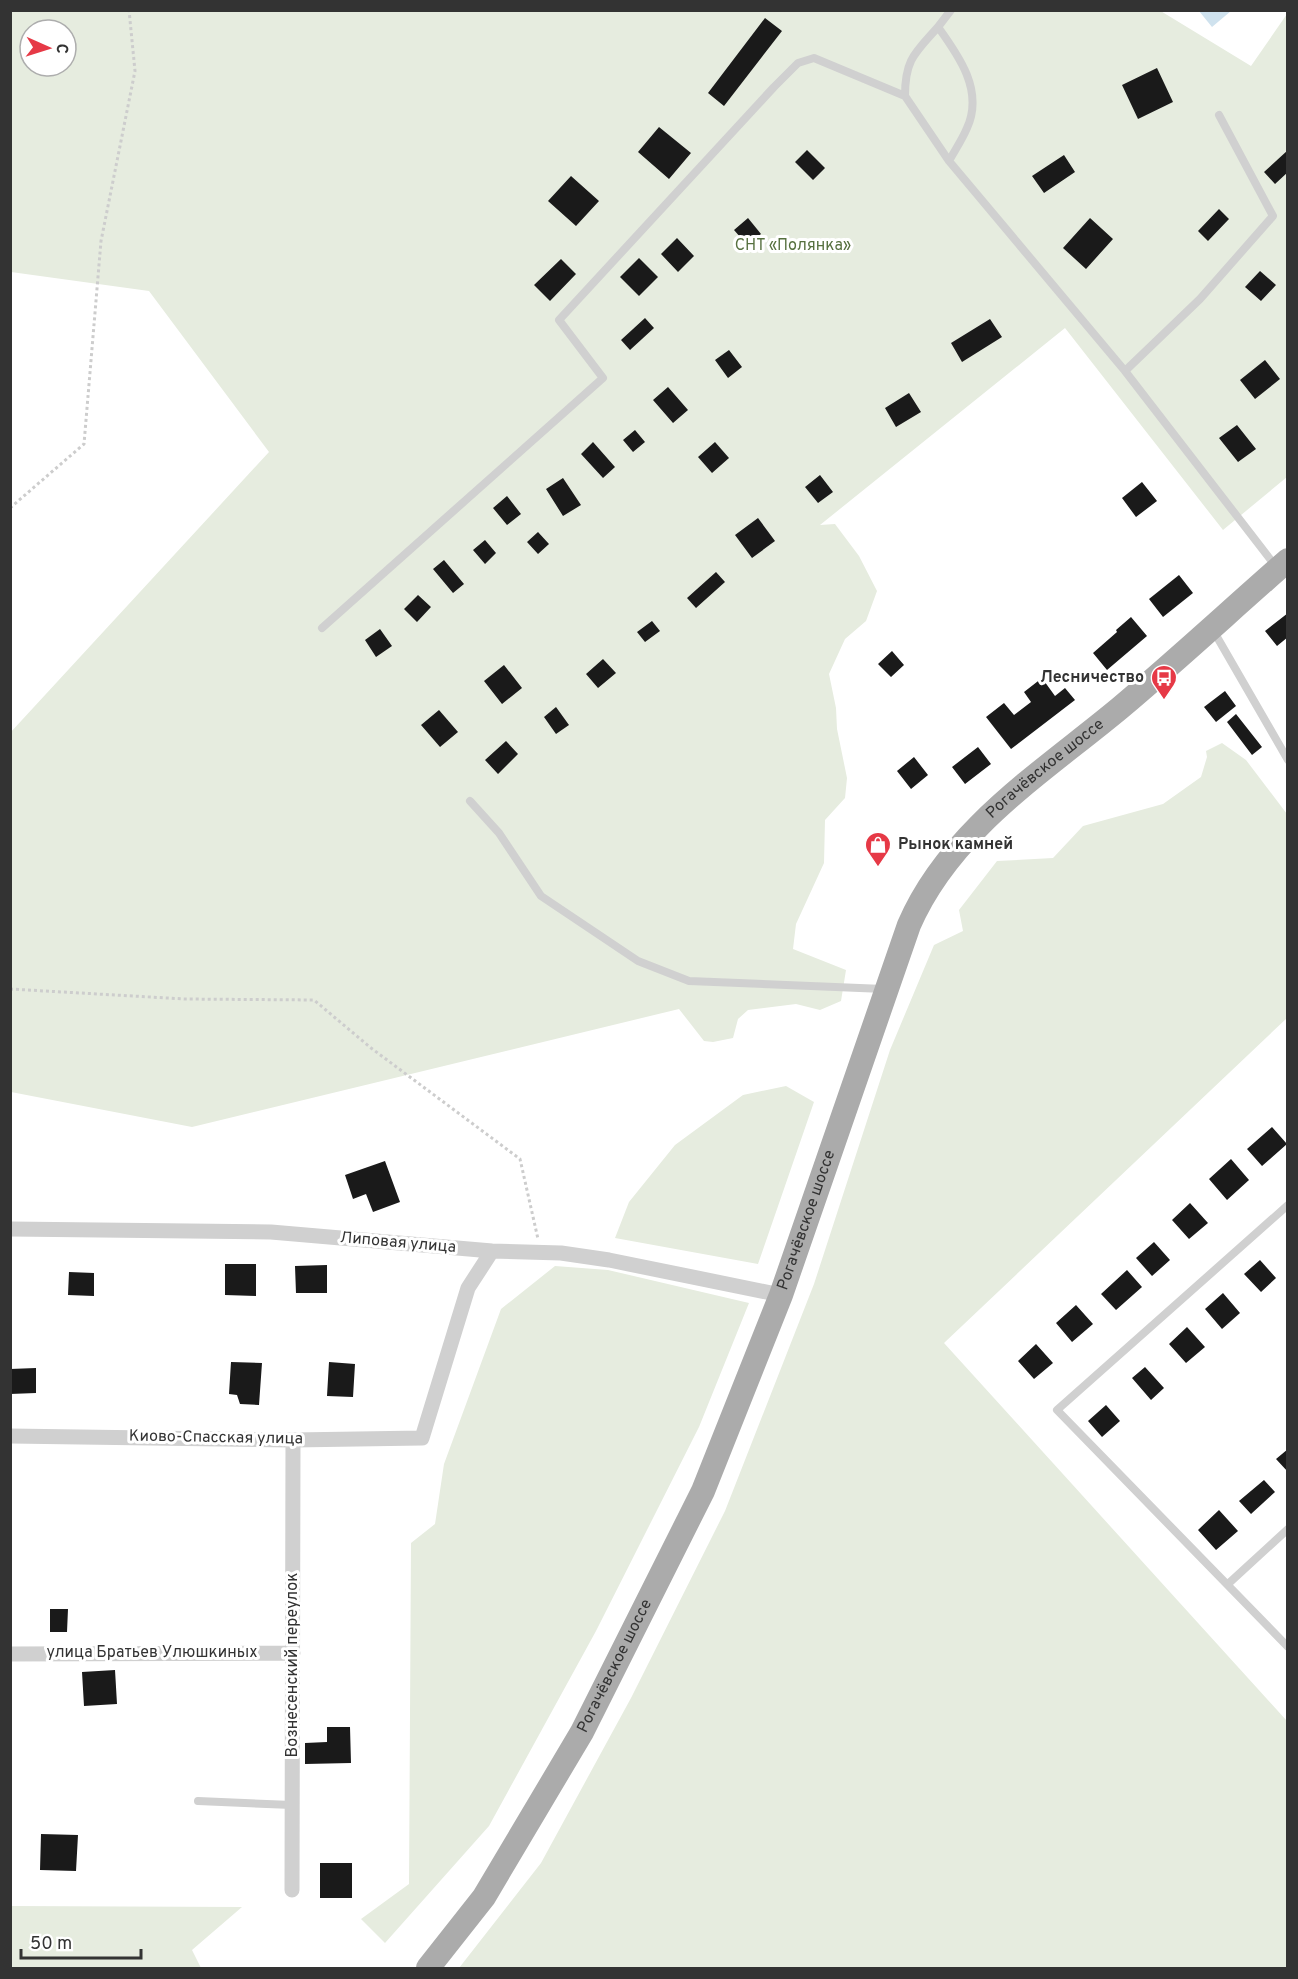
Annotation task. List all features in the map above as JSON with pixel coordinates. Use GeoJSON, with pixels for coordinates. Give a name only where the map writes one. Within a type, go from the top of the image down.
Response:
{"type":"FeatureCollection","features":[{"type":"Feature","properties":{"kind":"main road","name":"Рогачёвское шоссе"},"geometry":{"type":"LineString","coordinates":[[428,1968],[484,1897],[582,1732],[703,1491],[781,1295],[886,989],[916,909],[930,883],[978,828],[1021,787],[1120,708],[1282,565]]}},
{"type":"Feature","properties":{"kind":"street","name":"Липовая улица"},"geometry":{"type":"LineString","coordinates":[[10,1228],[271,1232],[492,1251],[541,1252],[609,1260],[781,1295]]}},
{"type":"Feature","properties":{"kind":"street","name":"Киово-Спасская улица"},"geometry":{"type":"LineString","coordinates":[[10,1436],[293,1440],[422,1437],[468,1288],[492,1251]]}},
{"type":"Feature","properties":{"kind":"street","name":"Вознесенский переулок"},"geometry":{"type":"LineString","coordinates":[[292,1890],[293,1440]]}},
{"type":"Feature","properties":{"kind":"street","name":"улица Братьев Улюшкиных"},"geometry":{"type":"LineString","coordinates":[[10,1654],[293,1653]]}},
{"type":"Feature","properties":{"kind":"lane"},"geometry":{"type":"LineString","coordinates":[[905,96],[905,74],[914,54],[951,10]]}},
{"type":"Feature","properties":{"kind":"lane"},"geometry":{"type":"LineString","coordinates":[[938,27],[960,57],[969,77],[974,102],[968,127],[949,161]]}},
{"type":"Feature","properties":{"kind":"lane"},"geometry":{"type":"LineString","coordinates":[[321,628],[603,378],[559,320],[774,87],[798,63],[814,58],[905,96],[949,161],[1125,371],[1282,565]]}},
{"type":"Feature","properties":{"kind":"lane"},"geometry":{"type":"LineString","coordinates":[[1125,371],[1200,299],[1273,216],[1219,115]]}},
{"type":"Feature","properties":{"kind":"lane"},"geometry":{"type":"LineString","coordinates":[[1211,626],[1287,760]]}},
{"type":"Feature","properties":{"kind":"lane"},"geometry":{"type":"LineString","coordinates":[[471,801],[499,833],[541,896],[638,961],[689,981],[886,989]]}},
{"type":"Feature","properties":{"kind":"lane"},"geometry":{"type":"LineString","coordinates":[[1287,1205],[1057,1410],[1287,1647]]}},
{"type":"Feature","properties":{"kind":"lane"},"geometry":{"type":"LineString","coordinates":[[1228,1584],[1287,1529]]}},
{"type":"Feature","properties":{"kind":"lane"},"geometry":{"type":"LineString","coordinates":[[198,1801],[292,1804]]}},
{"type":"Feature","properties":{"kind":"path"},"geometry":{"type":"LineString","coordinates":[[10,508],[84,444],[101,241],[135,71],[129,10]]}},
{"type":"Feature","properties":{"kind":"path"},"geometry":{"type":"LineString","coordinates":[[10,989],[185,999],[314,1000],[371,1048],[520,1159],[541,1252]]}},
{"type":"Feature","properties":{"kind":"green space","name":"СНТ «Полянка»"},"geometry":{"type":"Polygon","coordinates":[[[1159,10],[1251,66],[1287,14],[1287,477],[1223,530],[1065,328],[820,525],[835,524],[859,556],[877,591],[866,621],[845,639],[829,674],[847,778],[845,798],[825,820],[824,863],[796,924],[793,949],[846,970],[841,1001],[820,1010],[796,1004],[748,1010],[738,1019],[733,1038],[713,1042],[704,1041],[679,1009],[192,1127],[11,1092],[10,733],[269,452],[149,291],[11,272],[11,11],[1159,10]]]}},
{"type":"Feature","properties":{"kind":"green space"},"geometry":{"type":"Polygon","coordinates":[[[1222,743],[1246,760],[1287,814],[1287,1018],[944,1343],[1287,1721],[1287,1968],[459,1968],[541,1863],[631,1698],[725,1511],[814,1284],[890,1050],[934,945],[963,931],[959,910],[997,861],[1053,858],[1083,826],[1163,804],[1201,777],[1207,757],[1206,751],[1222,743]]]}},
{"type":"Feature","properties":{"kind":"green space"},"geometry":{"type":"Polygon","coordinates":[[[786,1086],[814,1102],[758,1264],[615,1238],[629,1202],[675,1145],[743,1095],[786,1086]]]}},
{"type":"Feature","properties":{"kind":"green space"},"geometry":{"type":"Polygon","coordinates":[[[555,1266],[608,1270],[749,1303],[699,1427],[596,1631],[489,1826],[385,1943],[361,1919],[409,1884],[411,1543],[435,1524],[444,1464],[501,1309],[555,1266]]]}},
{"type":"Feature","properties":{"kind":"green space"},"geometry":{"type":"Polygon","coordinates":[[[11,1906],[242,1907],[192,1950],[201,1968],[11,1968],[11,1906]]]}},
{"type":"Feature","properties":{"kind":"water"},"geometry":{"type":"Polygon","coordinates":[[[1199,11],[1231,11],[1212,27],[1199,11]]]}},
{"type":"Feature","properties":{"kind":"building"},"geometry":{"type":"Polygon","coordinates":[[[765,18],[782,31],[724,106],[708,93],[765,18]]]}},
{"type":"Feature","properties":{"kind":"building"},"geometry":{"type":"Polygon","coordinates":[[[1157,68],[1173,102],[1138,119],[1122,85],[1157,68]]]}},
{"type":"Feature","properties":{"kind":"building"},"geometry":{"type":"Polygon","coordinates":[[[659,127],[691,153],[669,179],[638,152],[659,127]]]}},
{"type":"Feature","properties":{"kind":"building"},"geometry":{"type":"Polygon","coordinates":[[[807,150],[825,168],[813,180],[795,162],[807,150]]]}},
{"type":"Feature","properties":{"kind":"building"},"geometry":{"type":"Polygon","coordinates":[[[1288,150],[1288,172],[1275,184],[1264,172],[1288,150]]]}},
{"type":"Feature","properties":{"kind":"building"},"geometry":{"type":"Polygon","coordinates":[[[1064,155],[1075,172],[1044,193],[1032,176],[1064,155]]]}},
{"type":"Feature","properties":{"kind":"building"},"geometry":{"type":"Polygon","coordinates":[[[571,176],[599,201],[576,226],[548,201],[571,176]]]}},
{"type":"Feature","properties":{"kind":"building"},"geometry":{"type":"Polygon","coordinates":[[[1219,209],[1229,219],[1208,241],[1198,231],[1219,209]]]}},
{"type":"Feature","properties":{"kind":"building"},"geometry":{"type":"Polygon","coordinates":[[[748,218],[761,234],[747,245],[734,230],[748,218]]]}},
{"type":"Feature","properties":{"kind":"building"},"geometry":{"type":"Polygon","coordinates":[[[1090,218],[1113,239],[1086,269],[1063,248],[1090,218]]]}},
{"type":"Feature","properties":{"kind":"building"},"geometry":{"type":"Polygon","coordinates":[[[677,238],[694,256],[678,272],[661,254],[677,238]]]}},
{"type":"Feature","properties":{"kind":"building"},"geometry":{"type":"Polygon","coordinates":[[[639,258],[658,277],[639,296],[620,277],[639,258]]]}},
{"type":"Feature","properties":{"kind":"building"},"geometry":{"type":"Polygon","coordinates":[[[561,259],[576,274],[550,301],[534,285],[561,259]]]}},
{"type":"Feature","properties":{"kind":"building"},"geometry":{"type":"Polygon","coordinates":[[[1260,271],[1276,285],[1261,301],[1245,287],[1260,271]]]}},
{"type":"Feature","properties":{"kind":"building"},"geometry":{"type":"Polygon","coordinates":[[[645,318],[654,328],[630,350],[621,340],[645,318]]]}},
{"type":"Feature","properties":{"kind":"building"},"geometry":{"type":"Polygon","coordinates":[[[990,319],[1002,337],[962,362],[951,343],[990,319]]]}},
{"type":"Feature","properties":{"kind":"building"},"geometry":{"type":"Polygon","coordinates":[[[729,350],[742,367],[728,378],[715,360],[729,350]]]}},
{"type":"Feature","properties":{"kind":"building"},"geometry":{"type":"Polygon","coordinates":[[[1265,360],[1280,379],[1255,399],[1240,380],[1265,360]]]}},
{"type":"Feature","properties":{"kind":"building"},"geometry":{"type":"Polygon","coordinates":[[[668,387],[688,410],[673,423],[653,400],[668,387]]]}},
{"type":"Feature","properties":{"kind":"building"},"geometry":{"type":"Polygon","coordinates":[[[909,393],[921,412],[896,427],[885,408],[909,393]]]}},
{"type":"Feature","properties":{"kind":"building"},"geometry":{"type":"Polygon","coordinates":[[[1237,425],[1256,449],[1238,462],[1219,438],[1237,425]]]}},
{"type":"Feature","properties":{"kind":"building"},"geometry":{"type":"Polygon","coordinates":[[[635,430],[645,442],[633,452],[623,440],[635,430]]]}},
{"type":"Feature","properties":{"kind":"building"},"geometry":{"type":"Polygon","coordinates":[[[593,442],[615,467],[603,478],[581,454],[593,442]]]}},
{"type":"Feature","properties":{"kind":"building"},"geometry":{"type":"Polygon","coordinates":[[[715,442],[729,458],[712,473],[698,457],[715,442]]]}},
{"type":"Feature","properties":{"kind":"building"},"geometry":{"type":"Polygon","coordinates":[[[820,475],[833,492],[818,503],[805,487],[820,475]]]}},
{"type":"Feature","properties":{"kind":"building"},"geometry":{"type":"Polygon","coordinates":[[[563,478],[581,505],[563,516],[546,489],[563,478]]]}},
{"type":"Feature","properties":{"kind":"building"},"geometry":{"type":"Polygon","coordinates":[[[1142,482],[1157,501],[1136,517],[1122,498],[1142,482]]]}},
{"type":"Feature","properties":{"kind":"building"},"geometry":{"type":"Polygon","coordinates":[[[507,496],[521,514],[507,525],[493,508],[507,496]]]}},
{"type":"Feature","properties":{"kind":"building"},"geometry":{"type":"Polygon","coordinates":[[[758,518],[775,541],[752,558],[735,535],[758,518]]]}},
{"type":"Feature","properties":{"kind":"building"},"geometry":{"type":"Polygon","coordinates":[[[538,532],[549,544],[538,554],[527,542],[538,532]]]}},
{"type":"Feature","properties":{"kind":"building"},"geometry":{"type":"Polygon","coordinates":[[[485,540],[496,553],[485,564],[473,550],[485,540]]]}},
{"type":"Feature","properties":{"kind":"building"},"geometry":{"type":"Polygon","coordinates":[[[444,560],[464,584],[453,593],[433,569],[444,560]]]}},
{"type":"Feature","properties":{"kind":"building"},"geometry":{"type":"Polygon","coordinates":[[[716,572],[725,582],[696,608],[687,598],[716,572]]]}},
{"type":"Feature","properties":{"kind":"building"},"geometry":{"type":"Polygon","coordinates":[[[1179,575],[1193,593],[1163,617],[1149,599],[1179,575]]]}},
{"type":"Feature","properties":{"kind":"building"},"geometry":{"type":"Polygon","coordinates":[[[418,595],[431,607],[417,622],[404,609],[418,595]]]}},
{"type":"Feature","properties":{"kind":"building"},"geometry":{"type":"Polygon","coordinates":[[[1288,613],[1288,637],[1277,646],[1265,631],[1288,613]]]}},
{"type":"Feature","properties":{"kind":"building"},"geometry":{"type":"Polygon","coordinates":[[[1131,617],[1147,636],[1107,670],[1093,653],[1131,617]]]}},
{"type":"Feature","properties":{"kind":"building"},"geometry":{"type":"Polygon","coordinates":[[[652,621],[660,631],[645,642],[637,632],[652,621]]]}},
{"type":"Feature","properties":{"kind":"building"},"geometry":{"type":"Polygon","coordinates":[[[380,629],[392,646],[376,657],[365,640],[380,629]]]}},
{"type":"Feature","properties":{"kind":"building"},"geometry":{"type":"Polygon","coordinates":[[[892,651],[904,665],[891,677],[878,664],[892,651]]]}},
{"type":"Feature","properties":{"kind":"building"},"geometry":{"type":"Polygon","coordinates":[[[603,659],[616,673],[598,688],[586,674],[603,659]]]}},
{"type":"Feature","properties":{"kind":"building"},"geometry":{"type":"Polygon","coordinates":[[[504,665],[522,688],[502,704],[484,681],[504,665]]]}},
{"type":"Feature","properties":{"kind":"building"},"geometry":{"type":"Polygon","coordinates":[[[1042,678],[1055,696],[1065,688],[1075,700],[1011,749],[986,717],[1004,703],[1014,715],[1031,702],[1024,692],[1042,678]]]}},
{"type":"Feature","properties":{"kind":"building"},"geometry":{"type":"Polygon","coordinates":[[[1225,691],[1236,706],[1216,722],[1204,707],[1225,691]]]}},
{"type":"Feature","properties":{"kind":"building"},"geometry":{"type":"Polygon","coordinates":[[[556,707],[569,725],[556,734],[544,717],[556,707]]]}},
{"type":"Feature","properties":{"kind":"building"},"geometry":{"type":"Polygon","coordinates":[[[439,710],[458,732],[440,747],[421,725],[439,710]]]}},
{"type":"Feature","properties":{"kind":"building"},"geometry":{"type":"Polygon","coordinates":[[[1236,714],[1262,747],[1252,755],[1227,722],[1236,714]]]}},
{"type":"Feature","properties":{"kind":"building"},"geometry":{"type":"Polygon","coordinates":[[[506,741],[518,754],[498,774],[485,760],[506,741]]]}},
{"type":"Feature","properties":{"kind":"building"},"geometry":{"type":"Polygon","coordinates":[[[978,747],[991,764],[965,784],[952,767],[978,747]]]}},
{"type":"Feature","properties":{"kind":"building"},"geometry":{"type":"Polygon","coordinates":[[[914,757],[928,775],[911,789],[897,771],[914,757]]]}},
{"type":"Feature","properties":{"kind":"building"},"geometry":{"type":"Polygon","coordinates":[[[1272,1127],[1287,1144],[1262,1166],[1247,1149],[1272,1127]]]}},
{"type":"Feature","properties":{"kind":"building"},"geometry":{"type":"Polygon","coordinates":[[[1231,1159],[1249,1180],[1227,1200],[1209,1179],[1231,1159]]]}},
{"type":"Feature","properties":{"kind":"building"},"geometry":{"type":"Polygon","coordinates":[[[385,1161],[400,1202],[373,1212],[366,1194],[353,1199],[345,1175],[385,1161]]]}},
{"type":"Feature","properties":{"kind":"building"},"geometry":{"type":"Polygon","coordinates":[[[1190,1203],[1208,1223],[1189,1239],[1172,1220],[1190,1203]]]}},
{"type":"Feature","properties":{"kind":"building"},"geometry":{"type":"Polygon","coordinates":[[[1154,1242],[1170,1260],[1152,1276],[1136,1258],[1154,1242]]]}},
{"type":"Feature","properties":{"kind":"building"},"geometry":{"type":"Polygon","coordinates":[[[1260,1260],[1276,1278],[1261,1292],[1244,1274],[1260,1260]]]}},
{"type":"Feature","properties":{"kind":"building"},"geometry":{"type":"Polygon","coordinates":[[[225,1264],[256,1264],[256,1296],[225,1295],[225,1264]]]}},
{"type":"Feature","properties":{"kind":"building"},"geometry":{"type":"Polygon","coordinates":[[[327,1265],[327,1293],[296,1293],[295,1266],[327,1265]]]}},
{"type":"Feature","properties":{"kind":"building"},"geometry":{"type":"Polygon","coordinates":[[[1127,1270],[1142,1287],[1116,1310],[1101,1294],[1127,1270]]]}},
{"type":"Feature","properties":{"kind":"building"},"geometry":{"type":"Polygon","coordinates":[[[69,1272],[94,1273],[94,1296],[68,1295],[69,1272]]]}},
{"type":"Feature","properties":{"kind":"building"},"geometry":{"type":"Polygon","coordinates":[[[1223,1293],[1240,1313],[1222,1329],[1205,1309],[1223,1293]]]}},
{"type":"Feature","properties":{"kind":"building"},"geometry":{"type":"Polygon","coordinates":[[[1076,1305],[1093,1324],[1072,1342],[1056,1323],[1076,1305]]]}},
{"type":"Feature","properties":{"kind":"building"},"geometry":{"type":"Polygon","coordinates":[[[1187,1327],[1205,1347],[1186,1363],[1169,1344],[1187,1327]]]}},
{"type":"Feature","properties":{"kind":"building"},"geometry":{"type":"Polygon","coordinates":[[[1036,1344],[1053,1363],[1034,1379],[1018,1361],[1036,1344]]]}},
{"type":"Feature","properties":{"kind":"building"},"geometry":{"type":"Polygon","coordinates":[[[231,1362],[262,1363],[259,1405],[240,1404],[237,1395],[229,1394],[231,1362]]]}},
{"type":"Feature","properties":{"kind":"building"},"geometry":{"type":"Polygon","coordinates":[[[329,1362],[355,1364],[353,1397],[327,1396],[329,1362]]]}},
{"type":"Feature","properties":{"kind":"building"},"geometry":{"type":"Polygon","coordinates":[[[1145,1367],[1164,1388],[1151,1400],[1132,1378],[1145,1367]]]}},
{"type":"Feature","properties":{"kind":"building"},"geometry":{"type":"Polygon","coordinates":[[[36,1368],[36,1393],[10,1394],[10,1369],[36,1368]]]}},
{"type":"Feature","properties":{"kind":"building"},"geometry":{"type":"Polygon","coordinates":[[[1106,1405],[1120,1421],[1102,1437],[1088,1421],[1106,1405]]]}},
{"type":"Feature","properties":{"kind":"building"},"geometry":{"type":"Polygon","coordinates":[[[1288,1449],[1288,1472],[1276,1459],[1288,1449]]]}},
{"type":"Feature","properties":{"kind":"building"},"geometry":{"type":"Polygon","coordinates":[[[1264,1480],[1275,1492],[1251,1514],[1239,1501],[1264,1480]]]}},
{"type":"Feature","properties":{"kind":"building"},"geometry":{"type":"Polygon","coordinates":[[[1219,1510],[1238,1531],[1216,1550],[1198,1530],[1219,1510]]]}},
{"type":"Feature","properties":{"kind":"building"},"geometry":{"type":"Polygon","coordinates":[[[50,1609],[68,1609],[67,1632],[50,1632],[50,1609]]]}},
{"type":"Feature","properties":{"kind":"building"},"geometry":{"type":"Polygon","coordinates":[[[115,1670],[117,1704],[84,1706],[82,1672],[115,1670]]]}},
{"type":"Feature","properties":{"kind":"building"},"geometry":{"type":"Polygon","coordinates":[[[327,1727],[350,1727],[351,1763],[305,1764],[305,1743],[327,1742],[327,1727]]]}},
{"type":"Feature","properties":{"kind":"building"},"geometry":{"type":"Polygon","coordinates":[[[41,1834],[78,1835],[76,1871],[40,1870],[41,1834]]]}},
{"type":"Feature","properties":{"kind":"building"},"geometry":{"type":"Polygon","coordinates":[[[320,1863],[352,1863],[352,1898],[320,1898],[320,1863]]]}},
{"type":"Feature","properties":{"kind":"place","name":"Лесничество"},"geometry":{"type":"Point","coordinates":[1164,701]}},
{"type":"Feature","properties":{"kind":"place","name":"Рынок камней"},"geometry":{"type":"Point","coordinates":[878,868]}}]}
